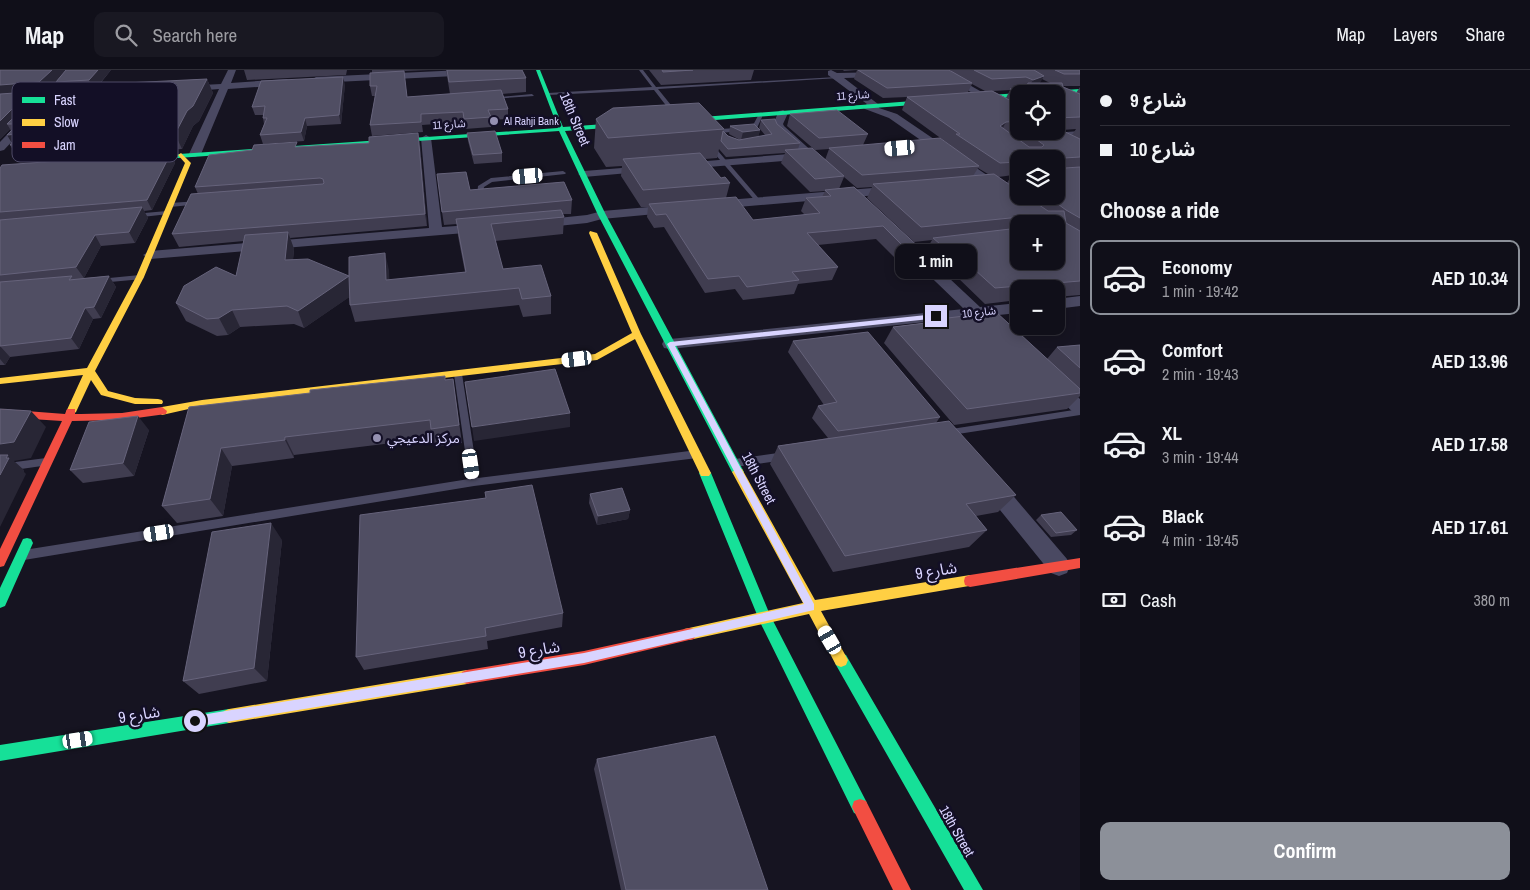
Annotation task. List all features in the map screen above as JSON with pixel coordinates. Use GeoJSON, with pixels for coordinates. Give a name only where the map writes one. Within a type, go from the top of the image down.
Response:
{"type":"FeatureCollection","features":[{"type":"Feature","properties":{"kind":"street"},"geometry":{"type":"LineString","coordinates":[[60,82],[74,70]]}},
{"type":"Feature","properties":{"kind":"street"},"geometry":{"type":"LineString","coordinates":[[195,154],[232,70]]}},
{"type":"Feature","properties":{"kind":"street"},"geometry":{"type":"LineString","coordinates":[[178,90],[341,74],[514,70]]}},
{"type":"Feature","properties":{"kind":"street","name":"18th Street"},"geometry":{"type":"LineString","coordinates":[[538,70],[561,129],[602,215],[670,344],[811,607],[974,890]]}},
{"type":"Feature","properties":{"kind":"street"},"geometry":{"type":"LineString","coordinates":[[828,70],[871,106],[893,116],[1010,197]]}},
{"type":"Feature","properties":{"kind":"street"},"geometry":{"type":"LineString","coordinates":[[934,70],[946,70]]}},
{"type":"Feature","properties":{"kind":"street"},"geometry":{"type":"LineString","coordinates":[[934,70],[1010,112]]}},
{"type":"Feature","properties":{"kind":"street"},"geometry":{"type":"LineString","coordinates":[[837,77],[892,73]]}},
{"type":"Feature","properties":{"kind":"street"},"geometry":{"type":"LineString","coordinates":[[1065,92],[1080,91]]}},
{"type":"Feature","properties":{"kind":"street","name":"شارع 11"},"geometry":{"type":"LineString","coordinates":[[178,155],[542,130],[694,122],[761,114],[1010,96]]}},
{"type":"Feature","properties":{"kind":"street"},"geometry":{"type":"LineString","coordinates":[[1065,98],[1072,102]]}},
{"type":"Feature","properties":{"kind":"street"},"geometry":{"type":"LineString","coordinates":[[784,113],[778,124],[780,128],[867,208]]}},
{"type":"Feature","properties":{"kind":"street"},"geometry":{"type":"LineString","coordinates":[[0,148],[12,134]]}},
{"type":"Feature","properties":{"kind":"street"},"geometry":{"type":"LineString","coordinates":[[1065,134],[1080,134]]}},
{"type":"Feature","properties":{"kind":"street"},"geometry":{"type":"LineString","coordinates":[[426,138],[436,232]]}},
{"type":"Feature","properties":{"kind":"street"},"geometry":{"type":"LineString","coordinates":[[1010,139],[999,140],[1015,150]]}},
{"type":"Feature","properties":{"kind":"street"},"geometry":{"type":"LineString","coordinates":[[1057,140],[1066,145]]}},
{"type":"Feature","properties":{"kind":"street"},"geometry":{"type":"LineString","coordinates":[[917,147],[936,146]]}},
{"type":"Feature","properties":{"kind":"street"},"geometry":{"type":"LineString","coordinates":[[584,174],[830,154]]}},
{"type":"Feature","properties":{"kind":"street"},"geometry":{"type":"LineString","coordinates":[[0,562],[90,371],[150,255],[188,163],[181,155]]}},
{"type":"Feature","properties":{"kind":"street"},"geometry":{"type":"LineString","coordinates":[[970,184],[1010,181]]}},
{"type":"Feature","properties":{"kind":"street"},"geometry":{"type":"LineString","coordinates":[[521,225],[587,220],[602,215],[912,189]]}},
{"type":"Feature","properties":{"kind":"street"},"geometry":{"type":"LineString","coordinates":[[579,204],[638,334],[697,454],[765,618],[902,890]]}},
{"type":"Feature","properties":{"kind":"street"},"geometry":{"type":"LineString","coordinates":[[150,255],[493,228]]}},
{"type":"Feature","properties":{"kind":"street"},"geometry":{"type":"LineString","coordinates":[[930,246],[906,245],[1011,345]]}},
{"type":"Feature","properties":{"kind":"street"},"geometry":{"type":"LineString","coordinates":[[1065,303],[1080,301]]}},
{"type":"Feature","properties":{"kind":"street","name":"شارع 10"},"geometry":{"type":"LineString","coordinates":[[670,344],[863,332],[976,312],[1010,309]]}},
{"type":"Feature","properties":{"kind":"street"},"geometry":{"type":"LineString","coordinates":[[0,413],[68,419],[135,416],[202,403],[597,357],[638,334]]}},
{"type":"Feature","properties":{"kind":"street"},"geometry":{"type":"LineString","coordinates":[[1038,370],[1080,411]]}},
{"type":"Feature","properties":{"kind":"street"},"geometry":{"type":"LineString","coordinates":[[0,381],[90,371]]}},
{"type":"Feature","properties":{"kind":"street"},"geometry":{"type":"LineString","coordinates":[[90,371],[105,393],[135,402],[202,403]]}},
{"type":"Feature","properties":{"kind":"street"},"geometry":{"type":"LineString","coordinates":[[68,419],[76,436]]}},
{"type":"Feature","properties":{"kind":"street"},"geometry":{"type":"LineString","coordinates":[[940,428],[960,447]]}},
{"type":"Feature","properties":{"kind":"street"},"geometry":{"type":"LineString","coordinates":[[978,470],[1059,566]]}},
{"type":"Feature","properties":{"kind":"street"},"geometry":{"type":"LineString","coordinates":[[0,602],[33,530]]}},
{"type":"Feature","properties":{"kind":"street","name":"شارع 9"},"geometry":{"type":"LineString","coordinates":[[0,752],[584,658],[811,607],[1080,563]]}},
{"type":"Feature","properties":{"kind":"lane"},"geometry":{"type":"LineString","coordinates":[[641,70],[673,111],[694,122],[720,131],[754,128]]}},
{"type":"Feature","properties":{"kind":"lane"},"geometry":{"type":"LineString","coordinates":[[548,94],[837,77]]}},
{"type":"Feature","properties":{"kind":"lane"},"geometry":{"type":"LineString","coordinates":[[483,98],[529,86]]}},
{"type":"Feature","properties":{"kind":"lane"},"geometry":{"type":"LineString","coordinates":[[754,128],[761,114]]}},
{"type":"Feature","properties":{"kind":"lane"},"geometry":{"type":"LineString","coordinates":[[754,128],[760,135]]}},
{"type":"Feature","properties":{"kind":"lane"},"geometry":{"type":"LineString","coordinates":[[720,131],[725,136]]}},
{"type":"Feature","properties":{"kind":"lane"},"geometry":{"type":"LineString","coordinates":[[707,142],[759,202]]}},
{"type":"Feature","properties":{"kind":"lane"},"geometry":{"type":"LineString","coordinates":[[480,197],[480,186],[492,180],[563,173]]}},
{"type":"Feature","properties":{"kind":"lane"},"geometry":{"type":"LineString","coordinates":[[128,217],[208,202]]}},
{"type":"Feature","properties":{"kind":"lane"},"geometry":{"type":"LineString","coordinates":[[94,281],[140,277]]}},
{"type":"Feature","properties":{"kind":"lane"},"geometry":{"type":"LineString","coordinates":[[458,374],[474,482]]}},
{"type":"Feature","properties":{"kind":"lane"},"geometry":{"type":"LineString","coordinates":[[940,428],[1080,411]]}},
{"type":"Feature","properties":{"kind":"lane"},"geometry":{"type":"LineString","coordinates":[[21,556],[474,482],[697,454]]}},
{"type":"Feature","properties":{"kind":"lane"},"geometry":{"type":"LineString","coordinates":[[734,463],[792,455]]}},
{"type":"Feature","properties":{"kind":"lane"},"geometry":{"type":"LineString","coordinates":[[0,468],[47,462]]}},
{"type":"Feature","properties":{"kind":"lane"},"geometry":{"type":"LineString","coordinates":[[0,532],[15,530]]}},
{"type":"Feature","properties":{"kind":"building"},"geometry":{"type":"Polygon","coordinates":[[[0,70],[52,70],[39,82],[12,82],[12,84],[0,85],[0,70]]]}},
{"type":"Feature","properties":{"kind":"building"},"geometry":{"type":"Polygon","coordinates":[[[66,70],[98,70],[89,80],[56,82],[66,70]]]}},
{"type":"Feature","properties":{"kind":"building"},"geometry":{"type":"Polygon","coordinates":[[[447,70],[522,70],[526,78],[449,82],[447,70]]]}},
{"type":"Feature","properties":{"kind":"building"},"geometry":{"type":"Polygon","coordinates":[[[662,70],[693,70],[663,72],[662,70]]]}},
{"type":"Feature","properties":{"kind":"building"},"geometry":{"type":"Polygon","coordinates":[[[858,70],[949,70],[972,83],[887,88],[858,70]]]}},
{"type":"Feature","properties":{"kind":"building"},"geometry":{"type":"Polygon","coordinates":[[[974,70],[1034,70],[1044,76],[1033,80],[1026,77],[992,79],[974,70]]]}},
{"type":"Feature","properties":{"kind":"building"},"geometry":{"type":"Polygon","coordinates":[[[1055,70],[1080,70],[1080,74],[1064,74],[1055,70]]]}},
{"type":"Feature","properties":{"kind":"building"},"geometry":{"type":"Polygon","coordinates":[[[404,71],[407,97],[501,90],[508,109],[488,110],[491,117],[464,119],[463,112],[421,114],[421,122],[370,125],[377,86],[370,86],[370,73],[404,71]]]}},
{"type":"Feature","properties":{"kind":"building"},"geometry":{"type":"Polygon","coordinates":[[[343,77],[339,115],[305,118],[301,132],[260,135],[267,118],[263,118],[265,106],[252,107],[261,81],[343,77]]]}},
{"type":"Feature","properties":{"kind":"building"},"geometry":{"type":"Polygon","coordinates":[[[207,79],[193,106],[187,111],[178,128],[178,82],[146,82],[207,79]]]}},
{"type":"Feature","properties":{"kind":"building"},"geometry":{"type":"Polygon","coordinates":[[[1028,83],[1062,83],[1062,85],[1027,85],[1028,83]]]}},
{"type":"Feature","properties":{"kind":"building"},"geometry":{"type":"Polygon","coordinates":[[[1065,88],[1080,94],[1080,117],[1065,118],[1065,88]]]}},
{"type":"Feature","properties":{"kind":"building"},"geometry":{"type":"Polygon","coordinates":[[[992,91],[1010,100],[1010,122],[1000,126],[1010,133],[1010,140],[1019,140],[1029,147],[1042,147],[1044,145],[1037,140],[1065,140],[1065,132],[1080,139],[1080,157],[1065,158],[1065,150],[1010,150],[1010,162],[1000,163],[956,134],[960,134],[907,97],[992,91]]]}},
{"type":"Feature","properties":{"kind":"building"},"geometry":{"type":"Polygon","coordinates":[[[12,93],[12,109],[0,121],[0,94],[12,93]]]}},
{"type":"Feature","properties":{"kind":"building"},"geometry":{"type":"Polygon","coordinates":[[[699,103],[724,129],[608,138],[596,119],[613,108],[699,103]]]}},
{"type":"Feature","properties":{"kind":"building"},"geometry":{"type":"Polygon","coordinates":[[[837,110],[868,134],[819,138],[790,114],[837,110]]]}},
{"type":"Feature","properties":{"kind":"building"},"geometry":{"type":"Polygon","coordinates":[[[775,119],[777,124],[800,143],[728,149],[721,141],[723,131],[728,136],[739,140],[772,134],[761,120],[775,119]]]}},
{"type":"Feature","properties":{"kind":"building"},"geometry":{"type":"Polygon","coordinates":[[[754,124],[760,130],[743,132],[730,126],[754,124]]]}},
{"type":"Feature","properties":{"kind":"building"},"geometry":{"type":"Polygon","coordinates":[[[495,131],[502,153],[473,155],[467,133],[495,131]]]}},
{"type":"Feature","properties":{"kind":"building"},"geometry":{"type":"Polygon","coordinates":[[[418,133],[425,214],[172,234],[191,194],[324,183],[323,179],[320,178],[195,187],[209,155],[252,150],[254,145],[297,142],[295,147],[369,143],[369,137],[418,133]]]}},
{"type":"Feature","properties":{"kind":"building"},"geometry":{"type":"Polygon","coordinates":[[[940,138],[979,166],[862,175],[829,148],[940,138]]]}},
{"type":"Feature","properties":{"kind":"building"},"geometry":{"type":"Polygon","coordinates":[[[812,148],[844,176],[815,179],[785,150],[812,148]]]}},
{"type":"Feature","properties":{"kind":"building"},"geometry":{"type":"Polygon","coordinates":[[[700,153],[721,178],[725,177],[730,183],[643,190],[623,159],[700,153]]]}},
{"type":"Feature","properties":{"kind":"building"},"geometry":{"type":"Polygon","coordinates":[[[44,162],[166,162],[147,200],[0,212],[0,168],[2,165],[44,162]]]}},
{"type":"Feature","properties":{"kind":"building"},"geometry":{"type":"Polygon","coordinates":[[[1080,167],[1080,218],[1059,205],[1065,205],[1065,168],[1080,167]]]}},
{"type":"Feature","properties":{"kind":"building"},"geometry":{"type":"Polygon","coordinates":[[[466,172],[470,190],[564,182],[572,200],[442,212],[437,174],[466,172]]]}},
{"type":"Feature","properties":{"kind":"building"},"geometry":{"type":"Polygon","coordinates":[[[994,174],[1010,185],[1010,205],[1039,205],[1048,211],[1064,211],[1065,215],[1010,215],[1010,218],[921,227],[873,184],[994,174]]]}},
{"type":"Feature","properties":{"kind":"building"},"geometry":{"type":"Polygon","coordinates":[[[854,187],[937,264],[923,266],[883,226],[807,233],[838,267],[792,272],[799,280],[747,287],[739,276],[708,279],[666,214],[656,215],[649,204],[736,197],[753,220],[820,213],[806,198],[831,196],[825,190],[854,187]]]}},
{"type":"Feature","properties":{"kind":"building"},"geometry":{"type":"Polygon","coordinates":[[[142,207],[129,232],[95,235],[76,267],[0,275],[0,220],[142,207]]]}},
{"type":"Feature","properties":{"kind":"building"},"geometry":{"type":"Polygon","coordinates":[[[561,210],[564,217],[491,224],[503,269],[541,265],[551,296],[522,299],[519,288],[350,305],[349,257],[385,253],[386,280],[466,272],[456,219],[561,210]]]}},
{"type":"Feature","properties":{"kind":"building"},"geometry":{"type":"Polygon","coordinates":[[[1065,217],[1066,223],[1080,231],[1080,281],[1010,280],[1010,287],[995,288],[964,260],[960,261],[933,238],[1010,229],[1010,270],[1065,270],[1065,217]]]}},
{"type":"Feature","properties":{"kind":"building"},"geometry":{"type":"Polygon","coordinates":[[[288,232],[285,260],[308,259],[349,276],[298,311],[287,306],[232,310],[219,318],[207,319],[176,303],[184,286],[216,267],[236,276],[245,235],[288,232]]]}},
{"type":"Feature","properties":{"kind":"building"},"geometry":{"type":"Polygon","coordinates":[[[72,276],[69,280],[109,276],[94,307],[85,308],[71,338],[0,346],[0,282],[72,276]]]}},
{"type":"Feature","properties":{"kind":"building"},"geometry":{"type":"Polygon","coordinates":[[[996,312],[1010,325],[1010,335],[1021,335],[1080,389],[1080,393],[967,409],[893,327],[942,321],[940,319],[996,312]]]}},
{"type":"Feature","properties":{"kind":"building"},"geometry":{"type":"Polygon","coordinates":[[[868,332],[940,417],[838,431],[818,406],[837,402],[793,341],[868,332]]]}},
{"type":"Feature","properties":{"kind":"building"},"geometry":{"type":"Polygon","coordinates":[[[1080,345],[1080,368],[1057,347],[1080,345]]]}},
{"type":"Feature","properties":{"kind":"building"},"geometry":{"type":"Polygon","coordinates":[[[555,369],[570,413],[472,427],[465,382],[555,369]]]}},
{"type":"Feature","properties":{"kind":"building"},"geometry":{"type":"Polygon","coordinates":[[[445,376],[445,380],[453,379],[459,425],[431,429],[430,420],[285,437],[285,440],[221,448],[210,499],[162,506],[189,407],[310,393],[310,390],[445,376]]]}},
{"type":"Feature","properties":{"kind":"building"},"geometry":{"type":"Polygon","coordinates":[[[0,409],[31,411],[14,442],[0,444],[0,409]]]}},
{"type":"Feature","properties":{"kind":"building"},"geometry":{"type":"Polygon","coordinates":[[[138,416],[123,463],[70,470],[89,422],[138,416]]]}},
{"type":"Feature","properties":{"kind":"building"},"geometry":{"type":"Polygon","coordinates":[[[949,421],[1016,495],[966,504],[987,530],[845,556],[778,446],[949,421]]]}},
{"type":"Feature","properties":{"kind":"building"},"geometry":{"type":"Polygon","coordinates":[[[0,455],[8,455],[6,458],[9,458],[0,475],[0,455]]]}},
{"type":"Feature","properties":{"kind":"building"},"geometry":{"type":"Polygon","coordinates":[[[532,485],[563,613],[485,628],[486,636],[356,657],[360,515],[486,498],[485,492],[532,485]]]}},
{"type":"Feature","properties":{"kind":"building"},"geometry":{"type":"Polygon","coordinates":[[[622,488],[630,510],[598,516],[590,494],[622,488]]]}},
{"type":"Feature","properties":{"kind":"building"},"geometry":{"type":"Polygon","coordinates":[[[1061,512],[1077,530],[1056,533],[1041,515],[1061,512]]]}},
{"type":"Feature","properties":{"kind":"building"},"geometry":{"type":"Polygon","coordinates":[[[271,523],[254,668],[183,681],[212,532],[271,523]]]}},
{"type":"Feature","properties":{"kind":"building"},"geometry":{"type":"Polygon","coordinates":[[[715,736],[768,890],[626,890],[597,759],[715,736]]]}},
{"type":"Feature","properties":{"kind":"traffic: fast"},"geometry":{"type":"LineString","coordinates":[[538,70],[561,129],[602,215],[738,472]]}},
{"type":"Feature","properties":{"kind":"traffic: fast"},"geometry":{"type":"LineString","coordinates":[[1065,92],[1080,91]]}},
{"type":"Feature","properties":{"kind":"traffic: fast"},"geometry":{"type":"LineString","coordinates":[[676,121],[1010,96]]}},
{"type":"Feature","properties":{"kind":"traffic: fast"},"geometry":{"type":"LineString","coordinates":[[178,156],[633,124]]}},
{"type":"Feature","properties":{"kind":"traffic: fast"},"geometry":{"type":"LineString","coordinates":[[705,473],[765,618],[860,807]]}},
{"type":"Feature","properties":{"kind":"traffic: fast"},"geometry":{"type":"LineString","coordinates":[[0,602],[27,543]]}},
{"type":"Feature","properties":{"kind":"traffic: fast"},"geometry":{"type":"LineString","coordinates":[[841,660],[974,890]]}},
{"type":"Feature","properties":{"kind":"traffic: fast"},"geometry":{"type":"LineString","coordinates":[[0,753],[229,716]]}},
{"type":"Feature","properties":{"kind":"traffic: slow"},"geometry":{"type":"LineString","coordinates":[[71,412],[90,371],[140,277],[188,163],[181,155]]}},
{"type":"Feature","properties":{"kind":"traffic: slow"},"geometry":{"type":"LineString","coordinates":[[593,233],[637,334],[705,473]]}},
{"type":"Feature","properties":{"kind":"traffic: slow"},"geometry":{"type":"LineString","coordinates":[[162,411],[202,403],[597,357],[637,334]]}},
{"type":"Feature","properties":{"kind":"traffic: slow"},"geometry":{"type":"LineString","coordinates":[[0,381],[90,371],[105,393],[135,401],[158,402]]}},
{"type":"Feature","properties":{"kind":"traffic: slow"},"geometry":{"type":"LineString","coordinates":[[738,472],[841,660]]}},
{"type":"Feature","properties":{"kind":"traffic: slow"},"geometry":{"type":"LineString","coordinates":[[689,634],[811,607],[970,581]]}},
{"type":"Feature","properties":{"kind":"traffic: slow"},"geometry":{"type":"LineString","coordinates":[[229,716],[467,677]]}},
{"type":"Feature","properties":{"kind":"traffic: jam"},"geometry":{"type":"LineString","coordinates":[[0,413],[81,418],[122,416],[162,411]]}},
{"type":"Feature","properties":{"kind":"traffic: jam"},"geometry":{"type":"LineString","coordinates":[[0,562],[71,412]]}},
{"type":"Feature","properties":{"kind":"traffic: jam"},"geometry":{"type":"LineString","coordinates":[[970,581],[1080,563]]}},
{"type":"Feature","properties":{"kind":"traffic: jam"},"geometry":{"type":"LineString","coordinates":[[467,677],[584,658],[689,634]]}},
{"type":"Feature","properties":{"kind":"traffic: jam"},"geometry":{"type":"LineString","coordinates":[[860,807],[902,890]]}},
{"type":"Feature","properties":{"kind":"place","name":"Al Rahji Bank"},"geometry":{"type":"Point","coordinates":[494,121]}},
{"type":"Feature","properties":{"kind":"place","name":"مركز الدعيجي"},"geometry":{"type":"Point","coordinates":[377,438]}},
{"type":"Feature","properties":{"kind":"route"},"geometry":{"type":"LineString","coordinates":[[195,721],[584,658],[811,607],[670,344],[936,316]]}}]}
